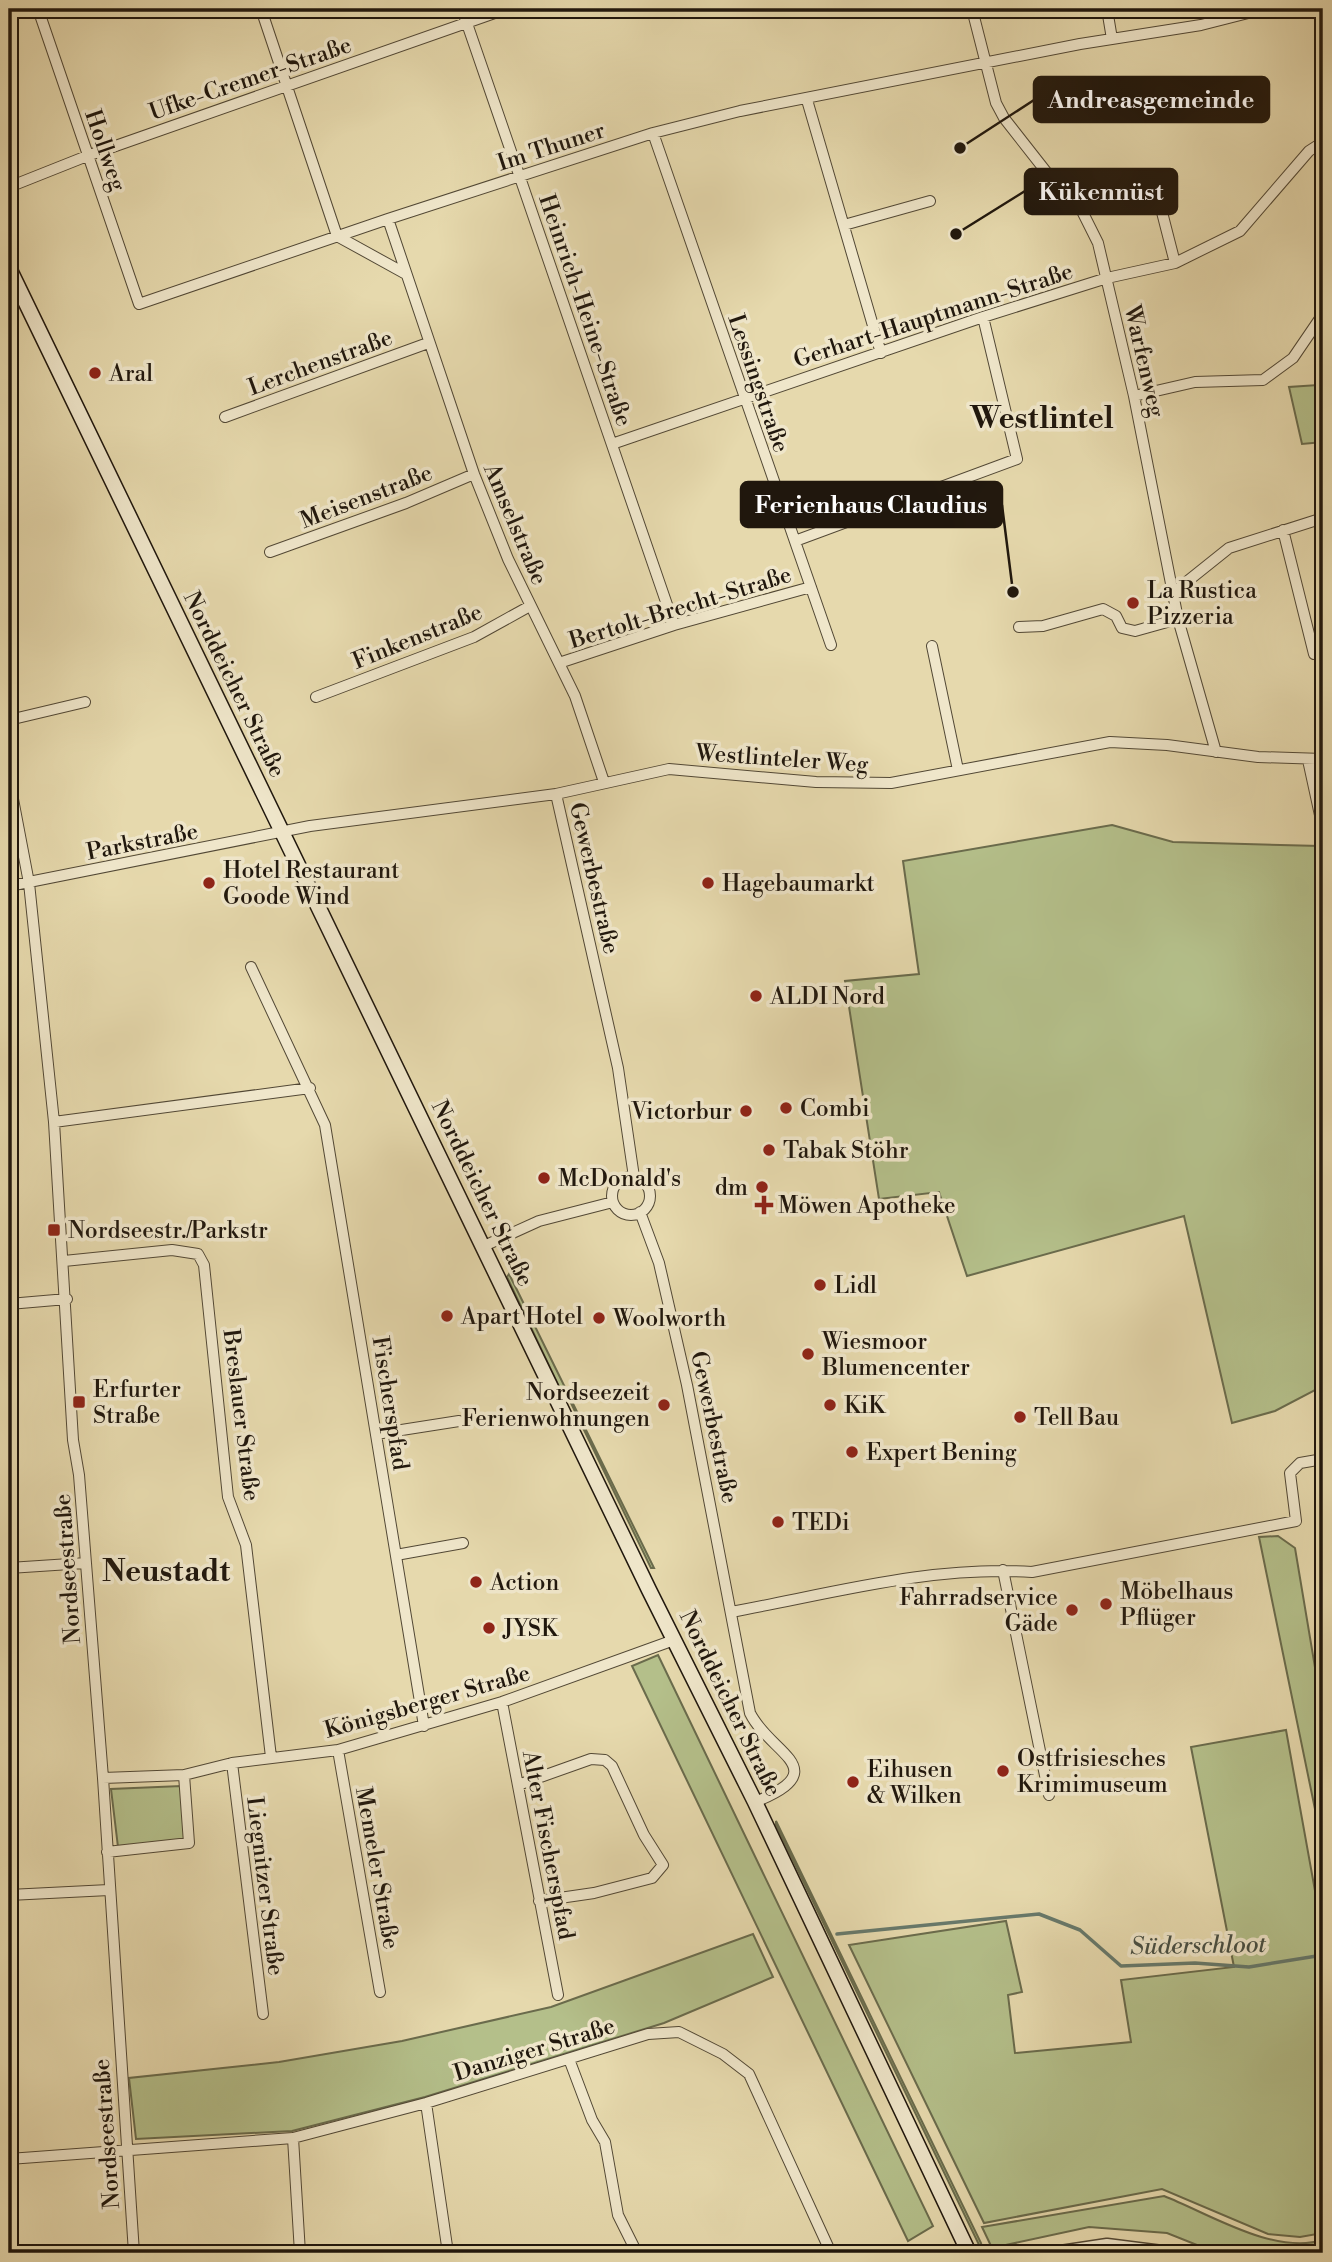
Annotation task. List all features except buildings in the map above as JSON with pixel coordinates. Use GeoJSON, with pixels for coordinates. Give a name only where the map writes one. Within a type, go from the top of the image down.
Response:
{"type":"FeatureCollection","features":[{"type":"Feature","properties":{"kind":"main road","name":"Norddeicher Straße"},"geometry":{"type":"LineString","coordinates":[[9,268],[755,1802],[969,2253]]}},
{"type":"Feature","properties":{"kind":"street"},"geometry":{"type":"LineString","coordinates":[[261,9],[337,236],[406,274]]}},
{"type":"Feature","properties":{"kind":"street","name":"Heinrich-Heine-Straße"},"geometry":{"type":"LineString","coordinates":[[462,9],[674,625]]}},
{"type":"Feature","properties":{"kind":"street","name":"Ufke-Cremer-Straße"},"geometry":{"type":"LineString","coordinates":[[9,187],[87,156],[506,9]]}},
{"type":"Feature","properties":{"kind":"street","name":"Warfenweg"},"geometry":{"type":"LineString","coordinates":[[972,9],[996,103],[1004,118],[1055,183],[1082,211],[1098,243],[1135,396],[1178,619],[1216,752]]}},
{"type":"Feature","properties":{"kind":"street"},"geometry":{"type":"LineString","coordinates":[[1107,9],[1112,39]]}},
{"type":"Feature","properties":{"kind":"street","name":"Im Thuner"},"geometry":{"type":"LineString","coordinates":[[139,304],[519,176],[653,134],[740,111],[807,100],[985,62],[1201,25],[1262,9]]}},
{"type":"Feature","properties":{"kind":"street","name":"Hollweg"},"geometry":{"type":"LineString","coordinates":[[41,10],[87,156],[139,304]]}},
{"type":"Feature","properties":{"kind":"street"},"geometry":{"type":"LineString","coordinates":[[807,100],[881,353]]}},
{"type":"Feature","properties":{"kind":"street","name":"Lessingstraße"},"geometry":{"type":"LineString","coordinates":[[653,134],[831,645]]}},
{"type":"Feature","properties":{"kind":"street","name":"Gerhart-Hauptmann-Straße"},"geometry":{"type":"LineString","coordinates":[[612,444],[983,317],[1107,278],[1175,263],[1240,232],[1309,151],[1323,142]]}},
{"type":"Feature","properties":{"kind":"street"},"geometry":{"type":"LineString","coordinates":[[1154,181],[1175,263]]}},
{"type":"Feature","properties":{"kind":"street"},"geometry":{"type":"LineString","coordinates":[[844,225],[930,201]]}},
{"type":"Feature","properties":{"kind":"street","name":"Amselstraße"},"geometry":{"type":"LineString","coordinates":[[388,219],[474,474],[530,606],[575,696],[604,782]]}},
{"type":"Feature","properties":{"kind":"street"},"geometry":{"type":"LineString","coordinates":[[1135,396],[1195,382],[1263,380],[1293,358],[1323,314]]}},
{"type":"Feature","properties":{"kind":"street"},"geometry":{"type":"LineString","coordinates":[[795,541],[1017,459],[983,317]]}},
{"type":"Feature","properties":{"kind":"street","name":"Lerchenstraße"},"geometry":{"type":"LineString","coordinates":[[225,417],[428,343]]}},
{"type":"Feature","properties":{"kind":"street","name":"Meisenstraße"},"geometry":{"type":"LineString","coordinates":[[270,552],[407,503],[474,474]]}},
{"type":"Feature","properties":{"kind":"street"},"geometry":{"type":"LineString","coordinates":[[1174,592],[1229,548],[1323,518]]}},
{"type":"Feature","properties":{"kind":"street"},"geometry":{"type":"LineString","coordinates":[[1283,530],[1314,654]]}},
{"type":"Feature","properties":{"kind":"street","name":"Bertolt-Brecht-Straße"},"geometry":{"type":"LineString","coordinates":[[559,663],[674,625],[811,587]]}},
{"type":"Feature","properties":{"kind":"street","name":"Finkenstraße"},"geometry":{"type":"LineString","coordinates":[[316,697],[474,637],[530,606]]}},
{"type":"Feature","properties":{"kind":"street"},"geometry":{"type":"LineString","coordinates":[[1019,627],[1043,626],[1103,609],[1116,616],[1122,628],[1135,631],[1178,619]]}},
{"type":"Feature","properties":{"kind":"street"},"geometry":{"type":"LineString","coordinates":[[932,646],[958,770]]}},
{"type":"Feature","properties":{"kind":"street"},"geometry":{"type":"LineString","coordinates":[[9,720],[85,702]]}},
{"type":"Feature","properties":{"kind":"street","name":"Westlinteler Weg"},"geometry":{"type":"LineString","coordinates":[[282,832],[556,794],[669,769],[816,782],[878,783],[1110,742],[1167,745],[1308,760],[1323,759]]}},
{"type":"Feature","properties":{"kind":"street"},"geometry":{"type":"LineString","coordinates":[[1308,760],[1323,829]]}},
{"type":"Feature","properties":{"kind":"street","name":"Nordseestraße"},"geometry":{"type":"LineString","coordinates":[[9,778],[29,883],[54,1122],[67,1299],[67,1348],[103,1779],[134,2253]]}},
{"type":"Feature","properties":{"kind":"street","name":"Gewerbestraße"},"geometry":{"type":"LineString","coordinates":[[556,794],[618,1068],[634,1178],[645,1184],[649,1192],[648,1204],[640,1212],[664,1284],[732,1612],[750,1713],[759,1730],[793,1759],[795,1768],[792,1780],[783,1788],[755,1802]]}},
{"type":"Feature","properties":{"kind":"street","name":"Parkstraße"},"geometry":{"type":"LineString","coordinates":[[9,886],[282,832]]}},
{"type":"Feature","properties":{"kind":"street","name":"Fischerspfad"},"geometry":{"type":"LineString","coordinates":[[251,967],[310,1088],[325,1125],[424,1726]]}},
{"type":"Feature","properties":{"kind":"street"},"geometry":{"type":"LineString","coordinates":[[54,1122],[310,1088]]}},
{"type":"Feature","properties":{"kind":"street"},"geometry":{"type":"LineString","coordinates":[[613,1202],[617,1184],[634,1178]]}},
{"type":"Feature","properties":{"kind":"street"},"geometry":{"type":"LineString","coordinates":[[484,1246],[539,1221],[613,1202]]}},
{"type":"Feature","properties":{"kind":"street"},"geometry":{"type":"LineString","coordinates":[[613,1202],[623,1213],[640,1212]]}},
{"type":"Feature","properties":{"kind":"street","name":"Breslauer Straße"},"geometry":{"type":"LineString","coordinates":[[64,1261],[172,1250],[198,1254],[204,1265],[228,1497],[246,1545],[271,1757]]}},
{"type":"Feature","properties":{"kind":"street"},"geometry":{"type":"LineString","coordinates":[[9,1304],[67,1299]]}},
{"type":"Feature","properties":{"kind":"street"},"geometry":{"type":"LineString","coordinates":[[376,1434],[458,1421]]}},
{"type":"Feature","properties":{"kind":"street"},"geometry":{"type":"LineString","coordinates":[[732,1612],[940,1574],[1003,1570],[1032,1572],[1296,1521],[1290,1473],[1300,1463],[1323,1459]]}},
{"type":"Feature","properties":{"kind":"street"},"geometry":{"type":"LineString","coordinates":[[396,1555],[463,1543]]}},
{"type":"Feature","properties":{"kind":"street"},"geometry":{"type":"LineString","coordinates":[[9,1568],[85,1563]]}},
{"type":"Feature","properties":{"kind":"street"},"geometry":{"type":"LineString","coordinates":[[1003,1570],[1049,1795]]}},
{"type":"Feature","properties":{"kind":"street","name":"Königsberger Straße"},"geometry":{"type":"LineString","coordinates":[[103,1779],[184,1775],[232,1763],[338,1750],[502,1702],[674,1640]]}},
{"type":"Feature","properties":{"kind":"street","name":"Alter Fischerspfad"},"geometry":{"type":"LineString","coordinates":[[502,1702],[558,1995]]}},
{"type":"Feature","properties":{"kind":"street","name":"Memeler Straße"},"geometry":{"type":"LineString","coordinates":[[338,1750],[380,1992]]}},
{"type":"Feature","properties":{"kind":"street"},"geometry":{"type":"LineString","coordinates":[[518,1785],[591,1759],[605,1760],[612,1766],[644,1835],[663,1865],[652,1878],[594,1893],[538,1900]]}},
{"type":"Feature","properties":{"kind":"street","name":"Liegnitzer Straße"},"geometry":{"type":"LineString","coordinates":[[232,1763],[263,2014]]}},
{"type":"Feature","properties":{"kind":"street"},"geometry":{"type":"LineString","coordinates":[[107,1852],[189,1843],[184,1775]]}},
{"type":"Feature","properties":{"kind":"street"},"geometry":{"type":"LineString","coordinates":[[9,1895],[109,1890]]}},
{"type":"Feature","properties":{"kind":"street","name":"Danziger Straße"},"geometry":{"type":"LineString","coordinates":[[9,2159],[293,2138],[426,2103],[648,2034],[679,2032],[737,2062],[754,2084],[831,2253]]}},
{"type":"Feature","properties":{"kind":"street"},"geometry":{"type":"LineString","coordinates":[[569,2059],[592,2120],[605,2142],[618,2215],[636,2253]]}},
{"type":"Feature","properties":{"kind":"street"},"geometry":{"type":"LineString","coordinates":[[426,2103],[448,2253]]}},
{"type":"Feature","properties":{"kind":"street"},"geometry":{"type":"LineString","coordinates":[[293,2138],[300,2253]]}},
{"type":"Feature","properties":{"kind":"street"},"geometry":{"type":"LineString","coordinates":[[1054,2253],[1107,2245],[1170,2253]]}},
{"type":"Feature","properties":{"kind":"green space"},"geometry":{"type":"Polygon","coordinates":[[[1318,385],[1323,442],[1302,444],[1289,387],[1318,385]]]}},
{"type":"Feature","properties":{"kind":"green space"},"geometry":{"type":"Polygon","coordinates":[[[1112,825],[1173,842],[1320,846],[1323,862],[1323,1386],[1275,1411],[1232,1423],[1184,1216],[967,1276],[939,1192],[879,1199],[845,981],[919,974],[903,861],[1112,825]]]}},
{"type":"Feature","properties":{"kind":"green space"},"geometry":{"type":"Polygon","coordinates":[[[509,1274],[654,1568],[651,1568],[569,1399],[563,1395],[507,1277],[509,1274]]]}},
{"type":"Feature","properties":{"kind":"green space"},"geometry":{"type":"Polygon","coordinates":[[[1278,1536],[1295,1548],[1323,1715],[1323,1848],[1259,1537],[1278,1536]]]}},
{"type":"Feature","properties":{"kind":"green space"},"geometry":{"type":"Polygon","coordinates":[[[658,1655],[933,2226],[908,2241],[632,1666],[658,1655]]]}},
{"type":"Feature","properties":{"kind":"green space"},"geometry":{"type":"Polygon","coordinates":[[[1286,1730],[1323,1935],[1323,2233],[1300,2237],[1268,2234],[1162,2189],[984,2223],[849,1945],[1006,1921],[1022,1992],[1008,1995],[1015,2053],[1131,2042],[1121,1980],[1234,1967],[1191,1747],[1286,1730]]]}},
{"type":"Feature","properties":{"kind":"green space"},"geometry":{"type":"Polygon","coordinates":[[[181,1786],[185,1841],[118,1847],[111,1789],[181,1786]]]}},
{"type":"Feature","properties":{"kind":"green space"},"geometry":{"type":"Polygon","coordinates":[[[776,1821],[981,2243],[983,2253],[776,1825],[776,1821]]]}},
{"type":"Feature","properties":{"kind":"green space"},"geometry":{"type":"Polygon","coordinates":[[[753,1934],[773,1977],[664,2023],[425,2097],[292,2131],[136,2139],[129,2078],[279,2062],[402,2041],[551,2007],[753,1934]]]}},
{"type":"Feature","properties":{"kind":"green space"},"geometry":{"type":"Polygon","coordinates":[[[1164,2196],[1221,2222],[1263,2237],[1304,2243],[1323,2240],[1323,2253],[1217,2253],[1167,2233],[1089,2227],[992,2248],[982,2227],[1164,2196]]]}},
{"type":"Feature","properties":{"kind":"waterway","name":"Süderschloot"},"geometry":{"type":"LineString","coordinates":[[837,1934],[1039,1914],[1080,1930],[1121,1966],[1195,1963],[1249,1967],[1323,1955]]}},
{"type":"Feature","properties":{"kind":"place","name":"Andreasgemeinde"},"geometry":{"type":"Point","coordinates":[960,148]}},
{"type":"Feature","properties":{"kind":"place","name":"Kükennüst"},"geometry":{"type":"Point","coordinates":[956,234]}},
{"type":"Feature","properties":{"kind":"place","name":"Aral"},"geometry":{"type":"Point","coordinates":[95,373]}},
{"type":"Feature","properties":{"kind":"place","name":"Ferienhaus Claudius"},"geometry":{"type":"Point","coordinates":[1013,592]}},
{"type":"Feature","properties":{"kind":"place","name":"La Rustica Pizzeria"},"geometry":{"type":"Point","coordinates":[1133,603]}},
{"type":"Feature","properties":{"kind":"place","name":"Hotel Restaurant Goode Wind"},"geometry":{"type":"Point","coordinates":[209,883]}},
{"type":"Feature","properties":{"kind":"place","name":"Hagebaumarkt"},"geometry":{"type":"Point","coordinates":[708,883]}},
{"type":"Feature","properties":{"kind":"place","name":"ALDI Nord"},"geometry":{"type":"Point","coordinates":[756,996]}},
{"type":"Feature","properties":{"kind":"place","name":"Combi"},"geometry":{"type":"Point","coordinates":[786,1108]}},
{"type":"Feature","properties":{"kind":"place","name":"Victorbur"},"geometry":{"type":"Point","coordinates":[746,1111]}},
{"type":"Feature","properties":{"kind":"place","name":"Tabak Stöhr"},"geometry":{"type":"Point","coordinates":[769,1150]}},
{"type":"Feature","properties":{"kind":"place","name":"McDonald's"},"geometry":{"type":"Point","coordinates":[544,1178]}},
{"type":"Feature","properties":{"kind":"place","name":"dm"},"geometry":{"type":"Point","coordinates":[762,1187]}},
{"type":"Feature","properties":{"kind":"place","name":"Möwen Apotheke"},"geometry":{"type":"Point","coordinates":[764,1205]}},
{"type":"Feature","properties":{"kind":"place","name":"Nordseestr./Parkstr"},"geometry":{"type":"Point","coordinates":[54,1230]}},
{"type":"Feature","properties":{"kind":"place","name":"Lidl"},"geometry":{"type":"Point","coordinates":[820,1285]}},
{"type":"Feature","properties":{"kind":"place","name":"Apart Hotel"},"geometry":{"type":"Point","coordinates":[447,1316]}},
{"type":"Feature","properties":{"kind":"place","name":"Woolworth"},"geometry":{"type":"Point","coordinates":[599,1318]}},
{"type":"Feature","properties":{"kind":"place","name":"Wiesmoor Blumencenter"},"geometry":{"type":"Point","coordinates":[808,1354]}},
{"type":"Feature","properties":{"kind":"place","name":"Erfurter Straße"},"geometry":{"type":"Point","coordinates":[79,1402]}},
{"type":"Feature","properties":{"kind":"place","name":"Nordseezeit Ferienwohnungen"},"geometry":{"type":"Point","coordinates":[664,1405]}},
{"type":"Feature","properties":{"kind":"place","name":"KiK"},"geometry":{"type":"Point","coordinates":[830,1405]}},
{"type":"Feature","properties":{"kind":"place","name":"Tell Bau"},"geometry":{"type":"Point","coordinates":[1020,1417]}},
{"type":"Feature","properties":{"kind":"place","name":"Expert Bening"},"geometry":{"type":"Point","coordinates":[852,1452]}},
{"type":"Feature","properties":{"kind":"place","name":"TEDi"},"geometry":{"type":"Point","coordinates":[778,1522]}},
{"type":"Feature","properties":{"kind":"place","name":"Action"},"geometry":{"type":"Point","coordinates":[476,1582]}},
{"type":"Feature","properties":{"kind":"place","name":"Möbelhaus Pflüger"},"geometry":{"type":"Point","coordinates":[1106,1604]}},
{"type":"Feature","properties":{"kind":"place","name":"Fahrradservice Gäde"},"geometry":{"type":"Point","coordinates":[1072,1610]}},
{"type":"Feature","properties":{"kind":"place","name":"JYSK"},"geometry":{"type":"Point","coordinates":[489,1628]}},
{"type":"Feature","properties":{"kind":"place","name":"Ostfrisiesches Krimimuseum"},"geometry":{"type":"Point","coordinates":[1003,1771]}},
{"type":"Feature","properties":{"kind":"place","name":"Eihusen & Wilken"},"geometry":{"type":"Point","coordinates":[853,1782]}},
{"type":"Feature","properties":{"kind":"district","name":"Westlintel"},"geometry":{"type":"Point","coordinates":[1042,418]}},
{"type":"Feature","properties":{"kind":"district","name":"Neustadt"},"geometry":{"type":"Point","coordinates":[166,1571]}}]}
